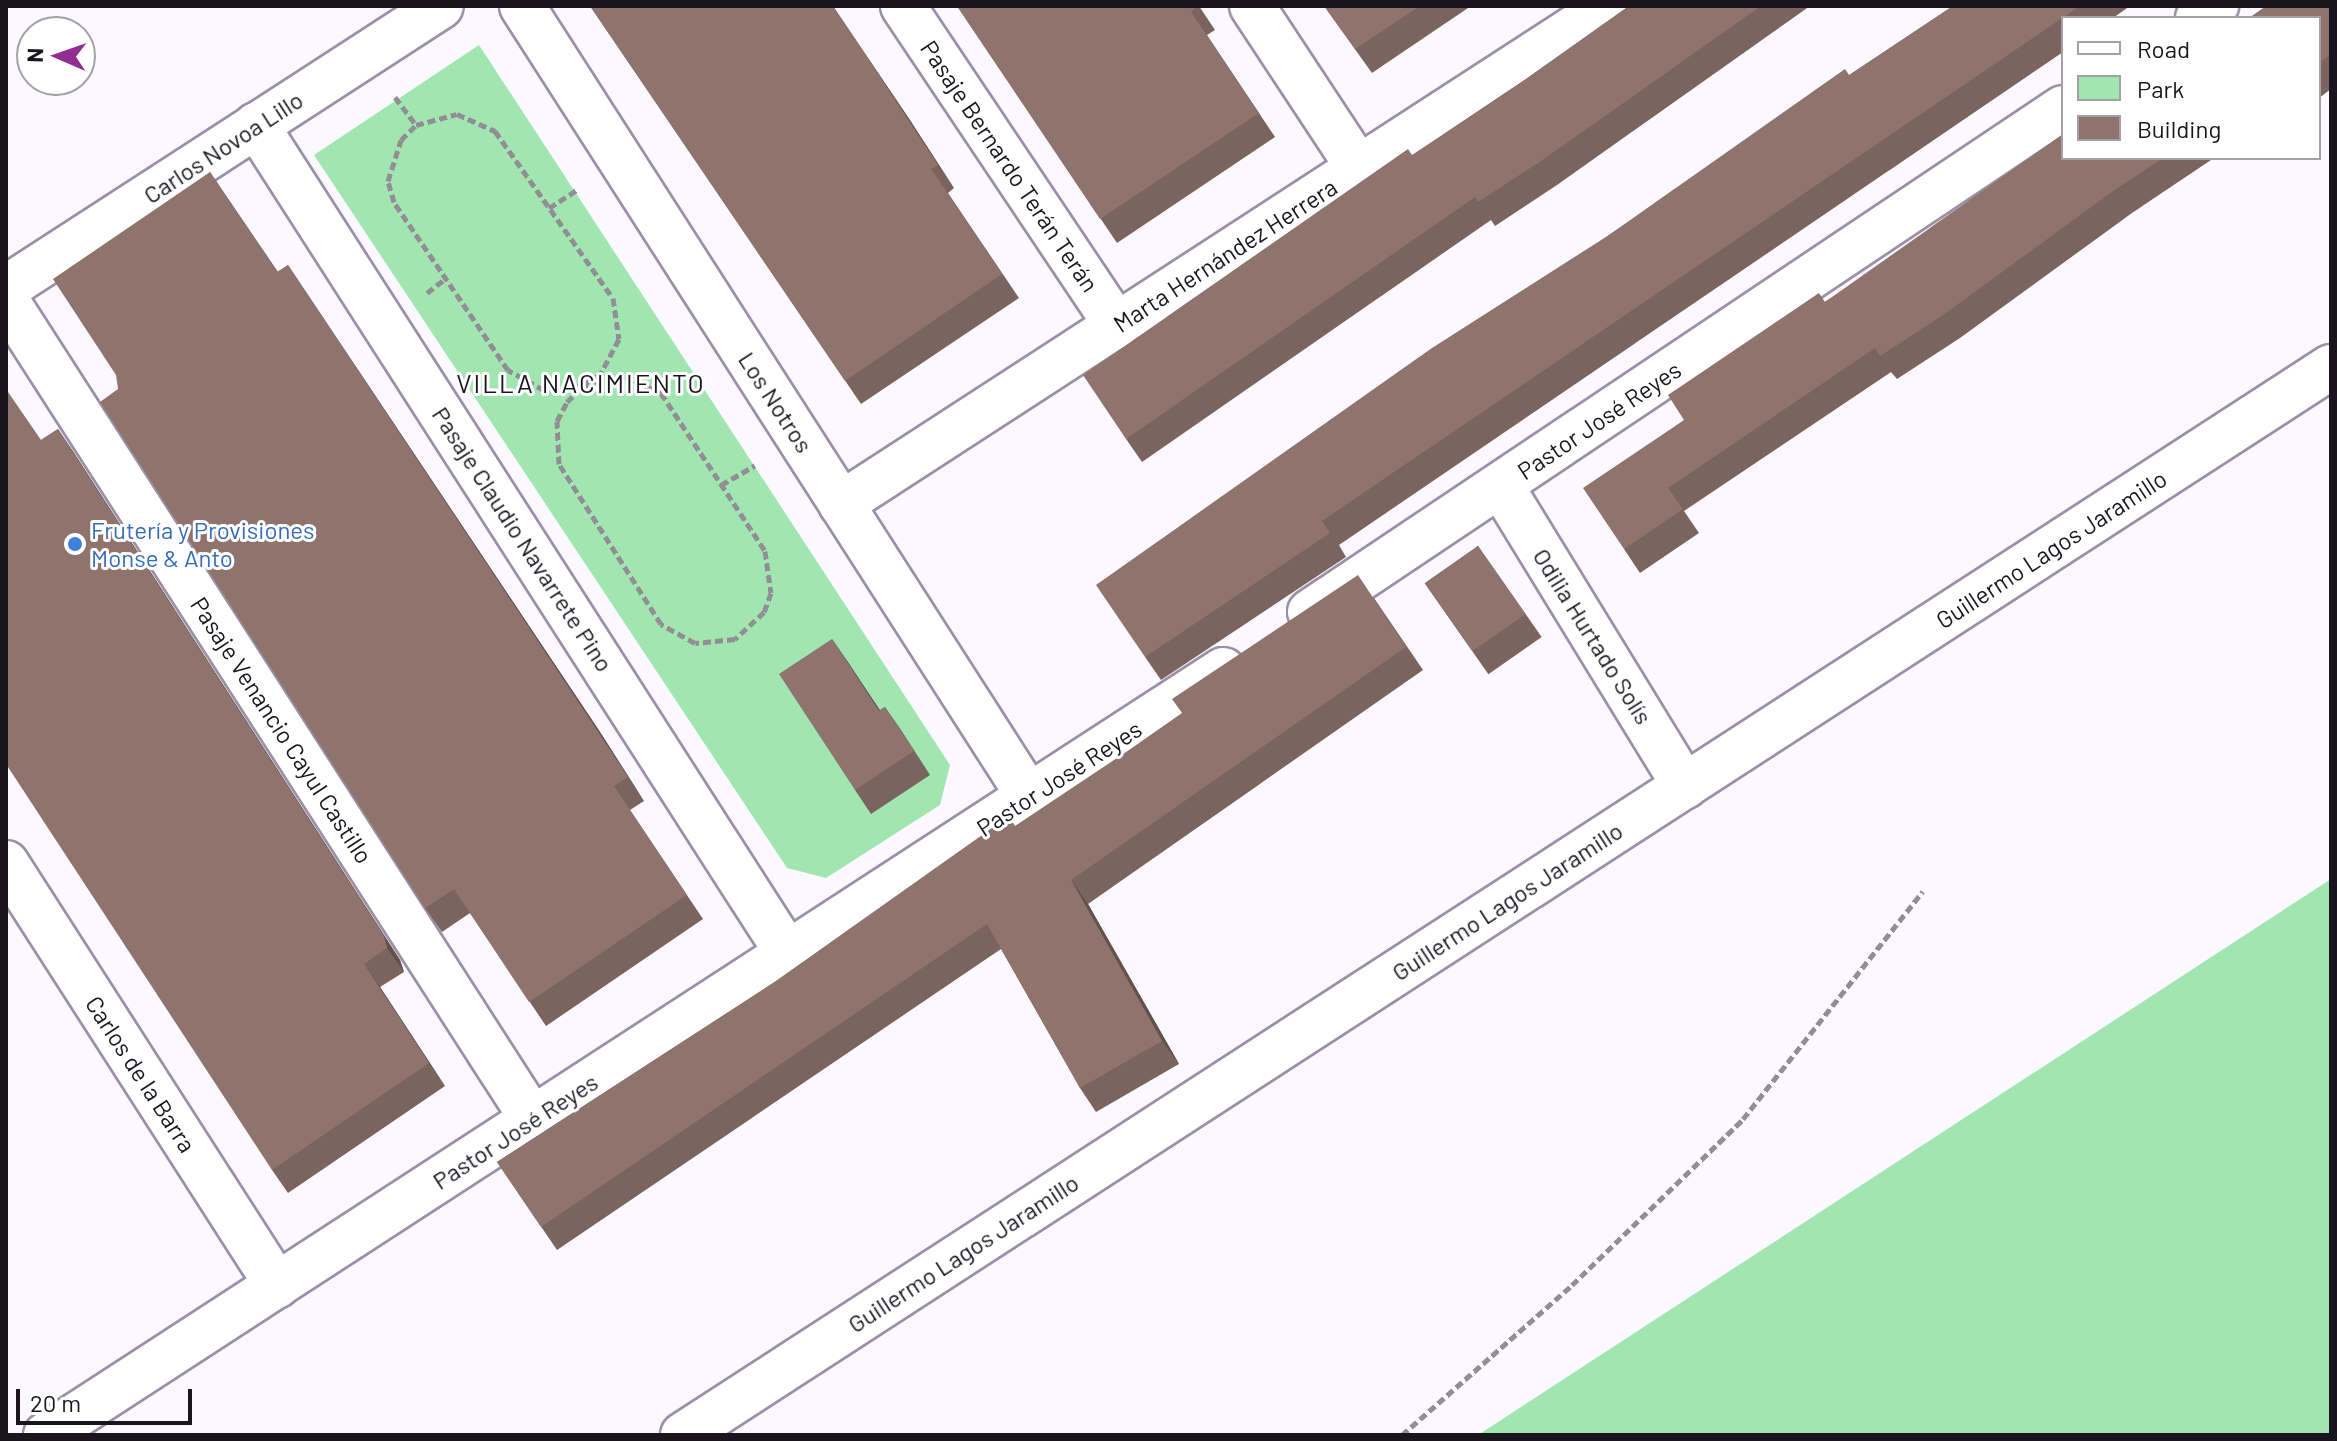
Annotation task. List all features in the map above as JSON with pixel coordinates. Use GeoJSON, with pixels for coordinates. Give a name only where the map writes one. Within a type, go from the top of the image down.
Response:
{"type":"FeatureCollection","features":[{"type":"Feature","properties":{"kind":"street","name":"Carlos Novoa Lillo"},"geometry":{"type":"LineString","coordinates":[[6,288],[441,6]]}},
{"type":"Feature","properties":{"kind":"street","name":"Los Notros"},"geometry":{"type":"LineString","coordinates":[[522,6],[1030,798]]}},
{"type":"Feature","properties":{"kind":"street","name":"Pasaje Bernardo Terán Terán"},"geometry":{"type":"LineString","coordinates":[[903,6],[1117,326]]}},
{"type":"Feature","properties":{"kind":"street"},"geometry":{"type":"LineString","coordinates":[[1252,6],[1359,168]]}},
{"type":"Feature","properties":{"kind":"street","name":"Marta Hernández Herrera"},"geometry":{"type":"LineString","coordinates":[[841,504],[1608,6]]}},
{"type":"Feature","properties":{"kind":"street","name":"Pastor José Reyes"},"geometry":{"type":"LineString","coordinates":[[46,1435],[1030,798],[2061,109]]}},
{"type":"Feature","properties":{"kind":"street","name":"Pasaje Claudio Navarrete Pino"},"geometry":{"type":"LineString","coordinates":[[256,125],[788,954]]}},
{"type":"Feature","properties":{"kind":"street","name":"Pasaje Venancio Cayul Castillo"},"geometry":{"type":"LineString","coordinates":[[6,300],[533,1120]]}},
{"type":"Feature","properties":{"kind":"street","name":"Guillermo Lagos Jaramillo"},"geometry":{"type":"LineString","coordinates":[[683,1435],[2331,367]]}},
{"type":"Feature","properties":{"kind":"street","name":"Odilia Hurtado Solís"},"geometry":{"type":"LineString","coordinates":[[1501,486],[1685,786]]}},
{"type":"Feature","properties":{"kind":"street","name":"Carlos de la Barra"},"geometry":{"type":"LineString","coordinates":[[6,863],[277,1285]]}},
{"type":"Feature","properties":{"kind":"path"},"geometry":{"type":"LineString","coordinates":[[457,114],[495,131],[613,298],[619,318],[612,358],[583,385],[544,390],[508,370],[394,202],[391,159],[416,125],[435,117],[457,114]]}},
{"type":"Feature","properties":{"kind":"path"},"geometry":{"type":"LineString","coordinates":[[623,376],[661,393],[772,572],[764,612],[735,639],[695,643],[661,624],[559,464],[554,443],[567,402],[601,378],[623,376]]}},
{"type":"Feature","properties":{"kind":"path"},"geometry":{"type":"LineString","coordinates":[[1402,1435],[1572,1285],[1743,1119],[1923,891]]}},
{"type":"Feature","properties":{"kind":"green space"},"geometry":{"type":"Polygon","coordinates":[[[479,45],[950,765],[940,805],[826,878],[787,868],[314,155],[479,45]]]}},
{"type":"Feature","properties":{"kind":"green space"},"geometry":{"type":"Polygon","coordinates":[[[2331,879],[2331,1435],[1478,1435],[2331,879]]]}},
{"type":"Feature","properties":{"kind":"building"},"geometry":{"type":"Polygon","coordinates":[[[590,6],[833,6],[938,165],[931,169],[1002,274],[845,381],[590,6]]]}},
{"type":"Feature","properties":{"kind":"building"},"geometry":{"type":"Polygon","coordinates":[[[957,6],[1198,6],[1191,12],[1259,113],[1100,219],[957,6]]]}},
{"type":"Feature","properties":{"kind":"building"},"geometry":{"type":"Polygon","coordinates":[[[1325,6],[1420,6],[1355,49],[1325,6]]]}},
{"type":"Feature","properties":{"kind":"building"},"geometry":{"type":"Polygon","coordinates":[[[1629,6],[1761,6],[1541,161],[1478,202],[1475,197],[1126,439],[1083,375],[1408,149],[1412,155],[1629,6]]]}},
{"type":"Feature","properties":{"kind":"building"},"geometry":{"type":"Polygon","coordinates":[[[1953,6],[2080,6],[2061,16],[2061,19],[1322,521],[1330,533],[1145,657],[1096,585],[1432,348],[1609,235],[1845,69],[1849,75],[1953,6]]]}},
{"type":"Feature","properties":{"kind":"building"},"geometry":{"type":"Polygon","coordinates":[[[2266,6],[2331,6],[2331,54],[2321,62],[2321,16],[2252,16],[2266,6]]]}},
{"type":"Feature","properties":{"kind":"building"},"geometry":{"type":"Polygon","coordinates":[[[2061,135],[2061,160],[2160,160],[1943,315],[1880,356],[1875,348],[1668,488],[1683,509],[1624,549],[1583,488],[1684,420],[1668,395],[1819,293],[1825,302],[2061,135]]]}},
{"type":"Feature","properties":{"kind":"building"},"geometry":{"type":"Polygon","coordinates":[[[210,172],[277,272],[288,265],[628,777],[614,786],[687,895],[529,1002],[454,889],[425,908],[100,402],[118,389],[116,375],[53,279],[210,172]]]}},
{"type":"Feature","properties":{"kind":"building"},"geometry":{"type":"Polygon","coordinates":[[[6,389],[41,440],[58,429],[384,936],[387,948],[364,964],[429,1063],[272,1170],[6,764],[6,389]]]}},
{"type":"Feature","properties":{"kind":"building"},"geometry":{"type":"Polygon","coordinates":[[[1478,546],[1526,614],[1472,651],[1425,583],[1478,546]]]}},
{"type":"Feature","properties":{"kind":"building"},"geometry":{"type":"Polygon","coordinates":[[[1358,575],[1406,647],[1071,880],[1162,1041],[1080,1088],[987,924],[541,1227],[497,1162],[773,983],[1009,816],[1015,826],[1129,750],[1182,713],[1172,699],[1358,575]]]}},
{"type":"Feature","properties":{"kind":"building"},"geometry":{"type":"Polygon","coordinates":[[[832,639],[879,711],[885,707],[914,751],[855,790],[779,674],[832,639]]]}},
{"type":"Feature","properties":{"kind":"place","name":"Frutería y Provisiones Monse & Anto"},"geometry":{"type":"Point","coordinates":[75,544]}},
{"type":"Feature","properties":{"kind":"district","name":"VILLA NACIMIENTO"},"geometry":{"type":"Point","coordinates":[581,383]}}]}
